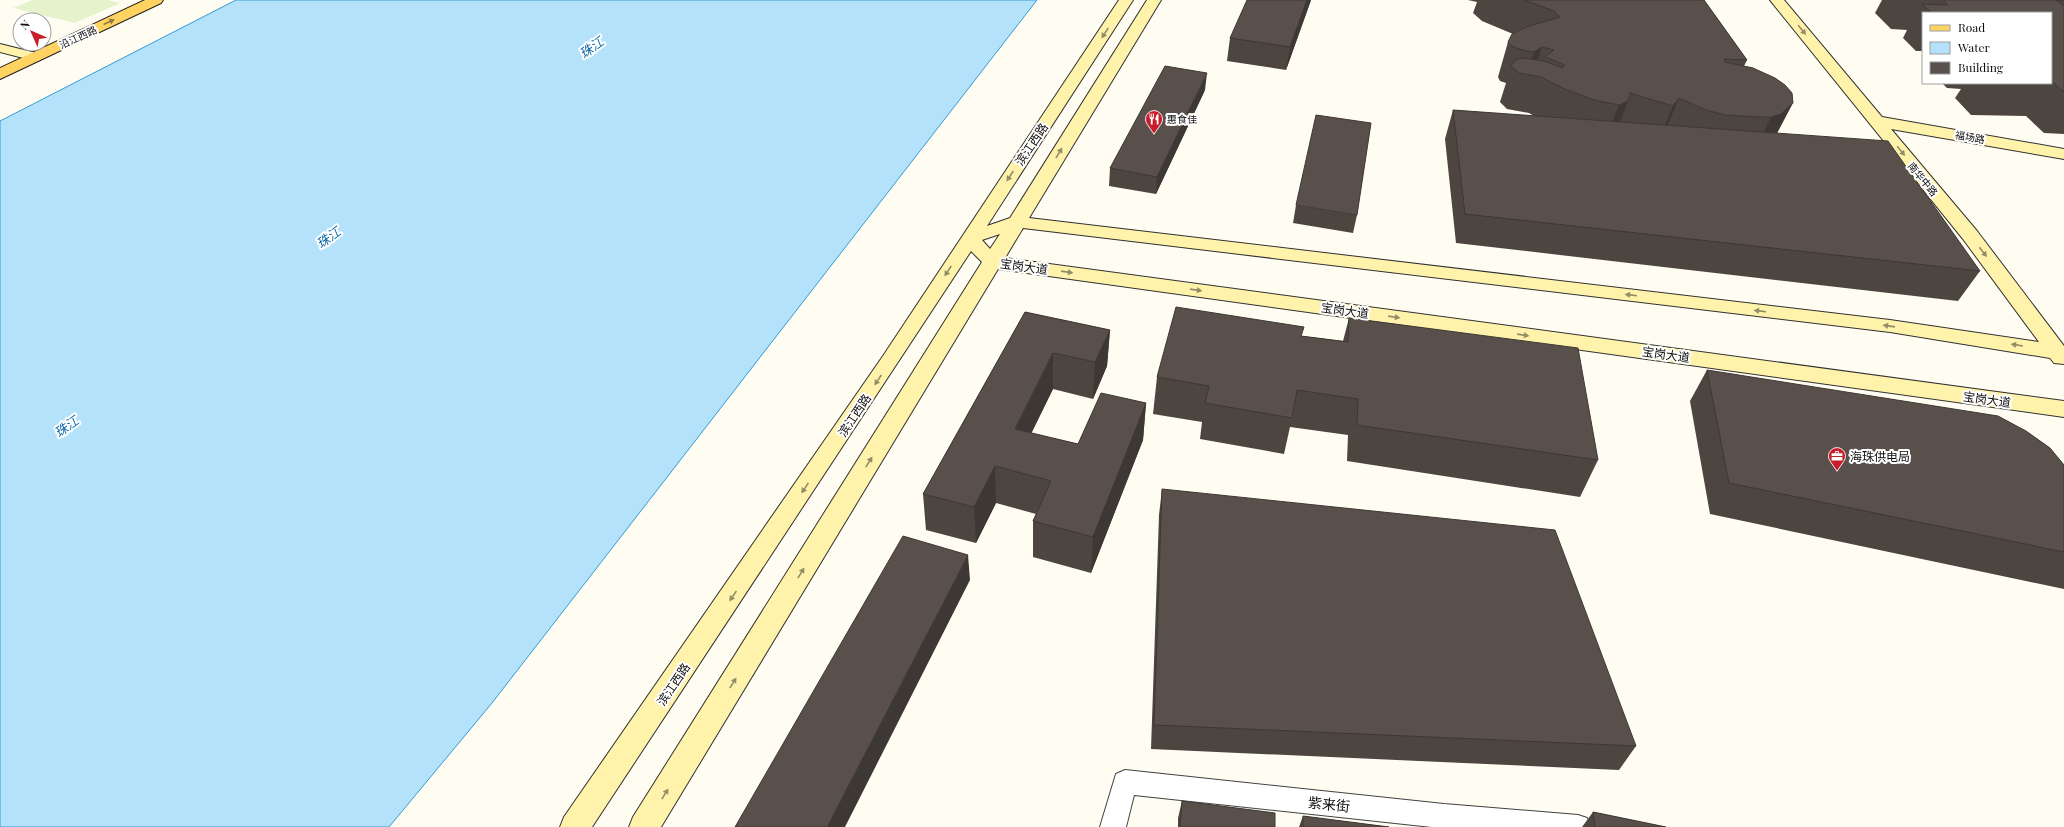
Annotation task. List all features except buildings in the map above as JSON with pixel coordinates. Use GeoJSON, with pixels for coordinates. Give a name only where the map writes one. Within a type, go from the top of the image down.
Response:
{"type":"FeatureCollection","features":[{"type":"Feature","properties":{"kind":"main road","name":"沿江西路"},"geometry":{"type":"LineString","coordinates":[[0,74],[156,0]]}},
{"type":"Feature","properties":{"kind":"main road","name":"滨江西路"},"geometry":{"type":"LineString","coordinates":[[575,827],[755,563],[890,361],[1126,0]]}},
{"type":"Feature","properties":{"kind":"main road"},"geometry":{"type":"LineString","coordinates":[[644,827],[1154,0]]}},
{"type":"Feature","properties":{"kind":"main road","name":"南华中路"},"geometry":{"type":"LineString","coordinates":[[1777,0],[1970,235],[2061,355]]}},
{"type":"Feature","properties":{"kind":"main road"},"geometry":{"type":"LineString","coordinates":[[0,48],[35,57]]}},
{"type":"Feature","properties":{"kind":"main road","name":"福场路"},"geometry":{"type":"LineString","coordinates":[[1876,121],[2064,154]]}},
{"type":"Feature","properties":{"kind":"main road"},"geometry":{"type":"LineString","coordinates":[[970,238],[1017,222],[1890,326],[2061,355]]}},
{"type":"Feature","properties":{"kind":"main road","name":"宝岗大道"},"geometry":{"type":"LineString","coordinates":[[970,238],[992,262],[2064,409]]}},
{"type":"Feature","properties":{"kind":"lane","name":"紫来街"},"geometry":{"type":"LineString","coordinates":[[1113,827],[1125,782],[1444,816],[1578,827]]}},
{"type":"Feature","properties":{"kind":"green space"},"geometry":{"type":"Polygon","coordinates":[[[32,0],[108,0],[120,3],[75,23],[52,17],[52,12],[30,12],[13,8],[32,0]]]}},
{"type":"Feature","properties":{"kind":"water","name":"珠江"},"geometry":{"type":"Polygon","coordinates":[[[236,0],[1037,0],[492,703],[389,827],[0,827],[0,121],[236,0]]]}},
{"type":"Feature","properties":{"kind":"place","name":"惠食佳"},"geometry":{"type":"Point","coordinates":[1154,134]}},
{"type":"Feature","properties":{"kind":"place","name":"海珠供电局"},"geometry":{"type":"Point","coordinates":[1837,471]}}]}
